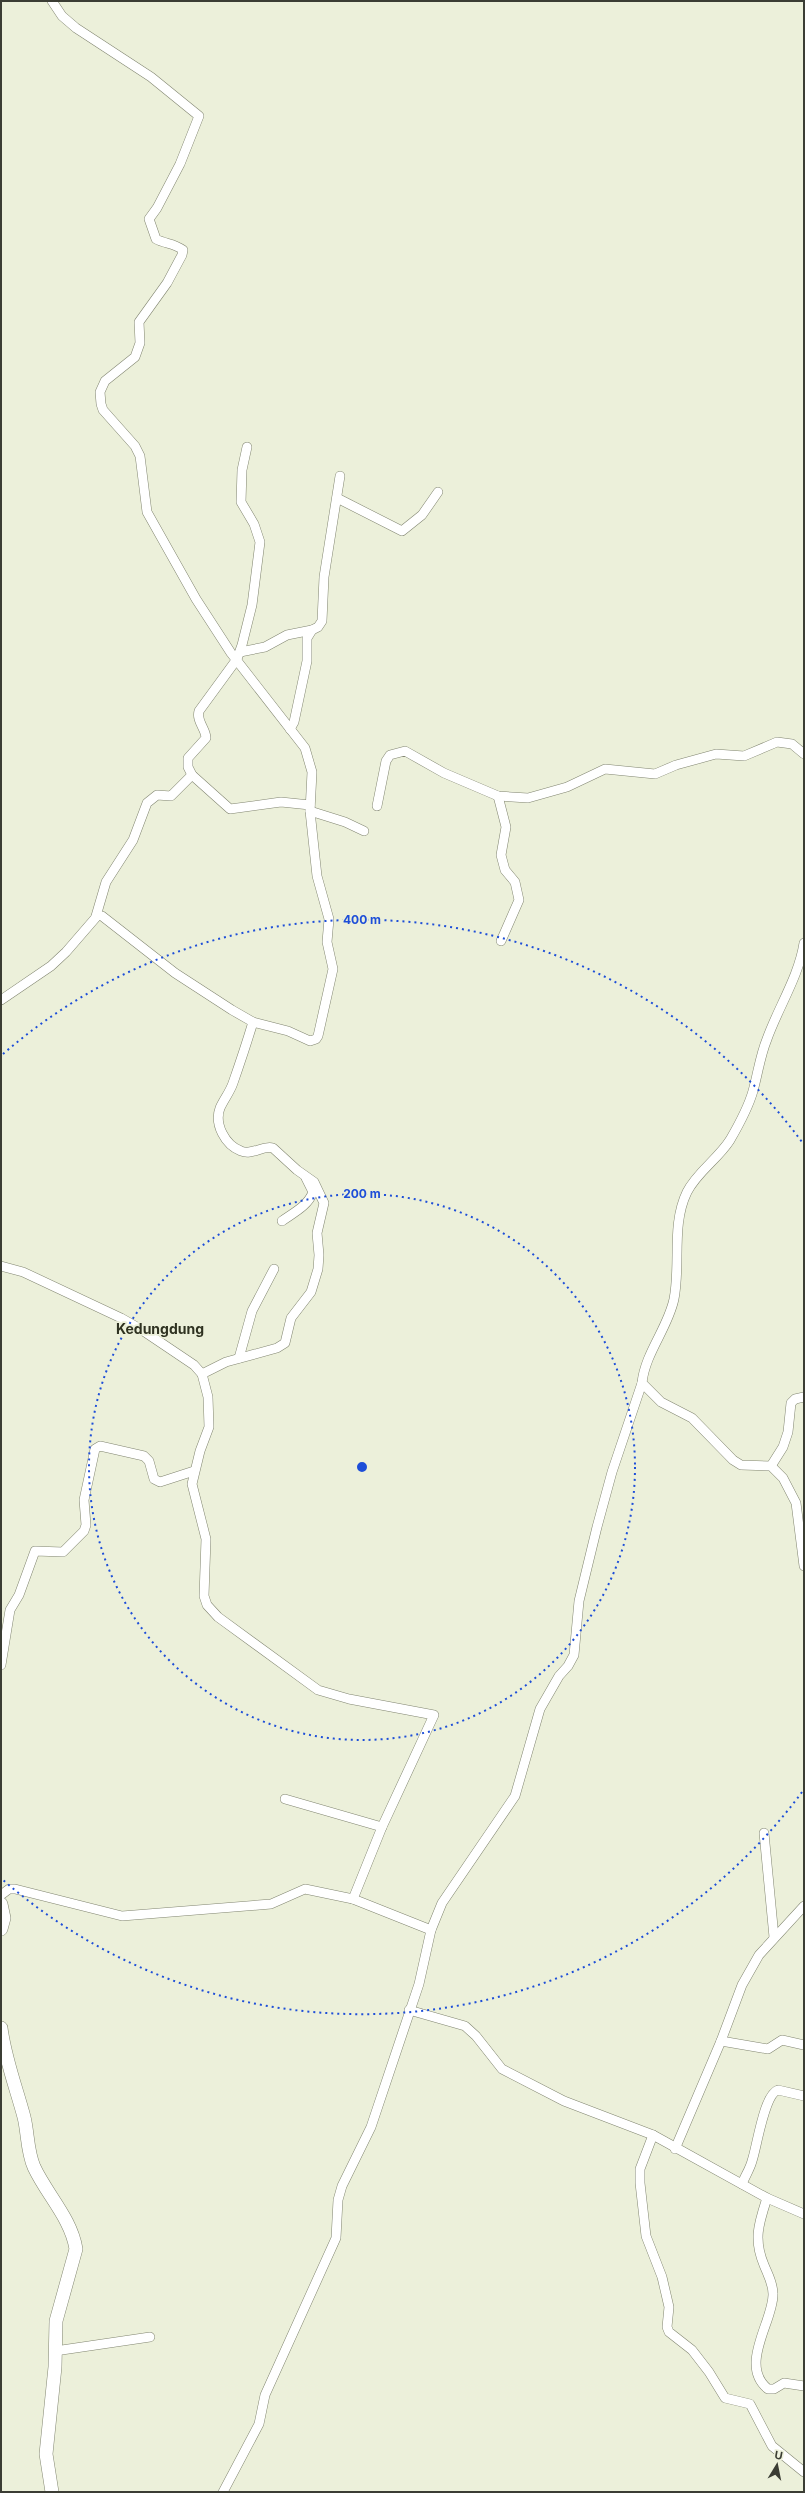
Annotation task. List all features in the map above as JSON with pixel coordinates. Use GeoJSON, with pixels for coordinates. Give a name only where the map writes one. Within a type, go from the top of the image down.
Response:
{"type":"FeatureCollection","features":[{"type":"Feature","properties":{"kind":"street"},"geometry":{"type":"LineString","coordinates":[[52,1],[62,16],[76,28],[151,76],[199,116],[180,164],[157,208],[149,219],[156,240],[166,244],[175,244],[182,250],[182,255],[167,283],[139,322],[140,343],[135,357],[105,380],[100,399],[103,410],[128,436],[140,456],[144,502],[149,517],[213,627],[238,656],[305,748],[310,760],[312,772],[310,808],[317,876],[329,919],[327,942],[333,969],[318,1036],[316,1039],[310,1041],[288,1031],[253,1022],[175,973],[102,916],[96,916]]}},
{"type":"Feature","properties":{"kind":"street"},"geometry":{"type":"LineString","coordinates":[[247,447],[242,470],[241,502],[257,531],[259,548],[252,605],[238,656],[199,712],[199,719],[204,729],[206,738],[188,758],[188,767],[192,775],[230,809],[280,802],[310,808],[364,831]]}},
{"type":"Feature","properties":{"kind":"street"},"geometry":{"type":"LineString","coordinates":[[238,656],[265,646],[287,635],[312,630],[318,627],[322,621],[324,577],[340,476]]}},
{"type":"Feature","properties":{"kind":"street"},"geometry":{"type":"LineString","coordinates":[[337,498],[402,531],[422,515],[438,492]]}},
{"type":"Feature","properties":{"kind":"street"},"geometry":{"type":"LineString","coordinates":[[290,729],[294,722],[307,661],[307,638],[312,630]]}},
{"type":"Feature","properties":{"kind":"street"},"geometry":{"type":"LineString","coordinates":[[377,806],[386,760],[390,755],[405,751],[444,773],[498,796],[541,796],[567,787],[605,769],[655,774],[676,765],[716,754],[744,756],[777,742],[792,744],[804,754]]}},
{"type":"Feature","properties":{"kind":"street"},"geometry":{"type":"LineString","coordinates":[[1,1000],[56,962],[96,916],[102,889],[115,864],[133,840],[147,804],[157,795],[171,796],[192,775]]}},
{"type":"Feature","properties":{"kind":"street"},"geometry":{"type":"LineString","coordinates":[[498,796],[506,827],[501,855],[505,870],[515,882],[519,900],[501,941]]}},
{"type":"Feature","properties":{"kind":"street"},"geometry":{"type":"LineString","coordinates":[[223,2492],[258,2424],[266,2395],[336,2238],[338,2200],[342,2186],[371,2127],[418,1984],[431,1930],[442,1903],[515,1796],[540,1710],[559,1676],[568,1666],[574,1655],[579,1601],[612,1472],[642,1383],[645,1367],[674,1300],[678,1268],[676,1233],[683,1201],[688,1190],[730,1140],[748,1103],[753,1092],[760,1057],[802,960],[804,945]]}},
{"type":"Feature","properties":{"kind":"street"},"geometry":{"type":"LineString","coordinates":[[202,1374],[239,1358],[277,1348],[285,1343],[292,1318],[311,1292],[318,1269],[319,1255],[317,1233],[324,1203],[318,1187],[273,1148],[269,1147],[245,1153],[224,1138],[220,1128],[219,1112],[232,1087],[253,1022]]}},
{"type":"Feature","properties":{"kind":"street"},"geometry":{"type":"LineString","coordinates":[[282,1221],[302,1207],[311,1197],[312,1192],[304,1174]]}},
{"type":"Feature","properties":{"kind":"street"},"geometry":{"type":"LineString","coordinates":[[1,1266],[23,1272],[121,1318],[142,1330],[194,1365],[202,1374],[208,1397],[209,1427],[194,1471],[192,1484],[206,1539],[204,1596],[207,1605],[218,1617],[318,1690],[349,1699],[434,1715],[382,1827],[353,1899]]}},
{"type":"Feature","properties":{"kind":"street"},"geometry":{"type":"LineString","coordinates":[[239,1358],[252,1311],[274,1269]]}},
{"type":"Feature","properties":{"kind":"street"},"geometry":{"type":"LineString","coordinates":[[642,1383],[661,1402],[692,1418],[737,1463],[741,1465],[771,1466],[783,1478],[796,1503],[804,1566]]}},
{"type":"Feature","properties":{"kind":"street"},"geometry":{"type":"LineString","coordinates":[[771,1466],[782,1447],[788,1432],[791,1403],[795,1399],[804,1397]]}},
{"type":"Feature","properties":{"kind":"street"},"geometry":{"type":"LineString","coordinates":[[1,1665],[10,1610],[19,1595],[34,1551],[63,1552],[84,1531],[86,1524],[84,1500],[95,1449],[100,1446],[144,1456],[149,1461],[154,1479],[160,1482],[194,1471]]}},
{"type":"Feature","properties":{"kind":"street"},"geometry":{"type":"LineString","coordinates":[[285,1799],[382,1827]]}},
{"type":"Feature","properties":{"kind":"street"},"geometry":{"type":"LineString","coordinates":[[764,1833],[774,1937]]}},
{"type":"Feature","properties":{"kind":"street"},"geometry":{"type":"LineString","coordinates":[[1,1895],[9,1889],[15,1889],[122,1916],[271,1904],[306,1889],[353,1899],[431,1930]]}},
{"type":"Feature","properties":{"kind":"street"},"geometry":{"type":"LineString","coordinates":[[1,1904],[4,1918],[1,1929]]}},
{"type":"Feature","properties":{"kind":"street"},"geometry":{"type":"LineString","coordinates":[[675,2149],[721,2041],[742,1985],[759,1955],[804,1906]]}},
{"type":"Feature","properties":{"kind":"street"},"geometry":{"type":"LineString","coordinates":[[410,2010],[465,2026],[476,2036],[502,2069],[574,2106],[653,2135],[675,2149],[767,2198],[804,2214]]}},
{"type":"Feature","properties":{"kind":"street"},"geometry":{"type":"LineString","coordinates":[[1,2028],[3,2050],[24,2118],[30,2157],[74,2239],[74,2258],[57,2315],[46,2454],[52,2492]]}},
{"type":"Feature","properties":{"kind":"street"},"geometry":{"type":"LineString","coordinates":[[721,2041],[768,2049],[782,2040],[804,2045]]}},
{"type":"Feature","properties":{"kind":"street"},"geometry":{"type":"LineString","coordinates":[[742,2184],[752,2162],[766,2107],[772,2093],[778,2090],[804,2096]]}},
{"type":"Feature","properties":{"kind":"street"},"geometry":{"type":"LineString","coordinates":[[653,2135],[640,2169],[640,2183],[646,2236],[662,2277],[669,2307],[667,2327],[669,2332],[692,2350],[709,2372],[725,2398],[750,2404],[772,2446],[804,2472]]}},
{"type":"Feature","properties":{"kind":"street"},"geometry":{"type":"LineString","coordinates":[[767,2198],[756,2236],[774,2295],[758,2347],[758,2369],[760,2379],[768,2389],[774,2389],[784,2383],[804,2386]]}},
{"type":"Feature","properties":{"kind":"street"},"geometry":{"type":"LineString","coordinates":[[55,2351],[150,2337]]}},
{"type":"Feature","properties":{"kind":"district","name":"Kedungdung"},"geometry":{"type":"Point","coordinates":[160,1328]}}]}
